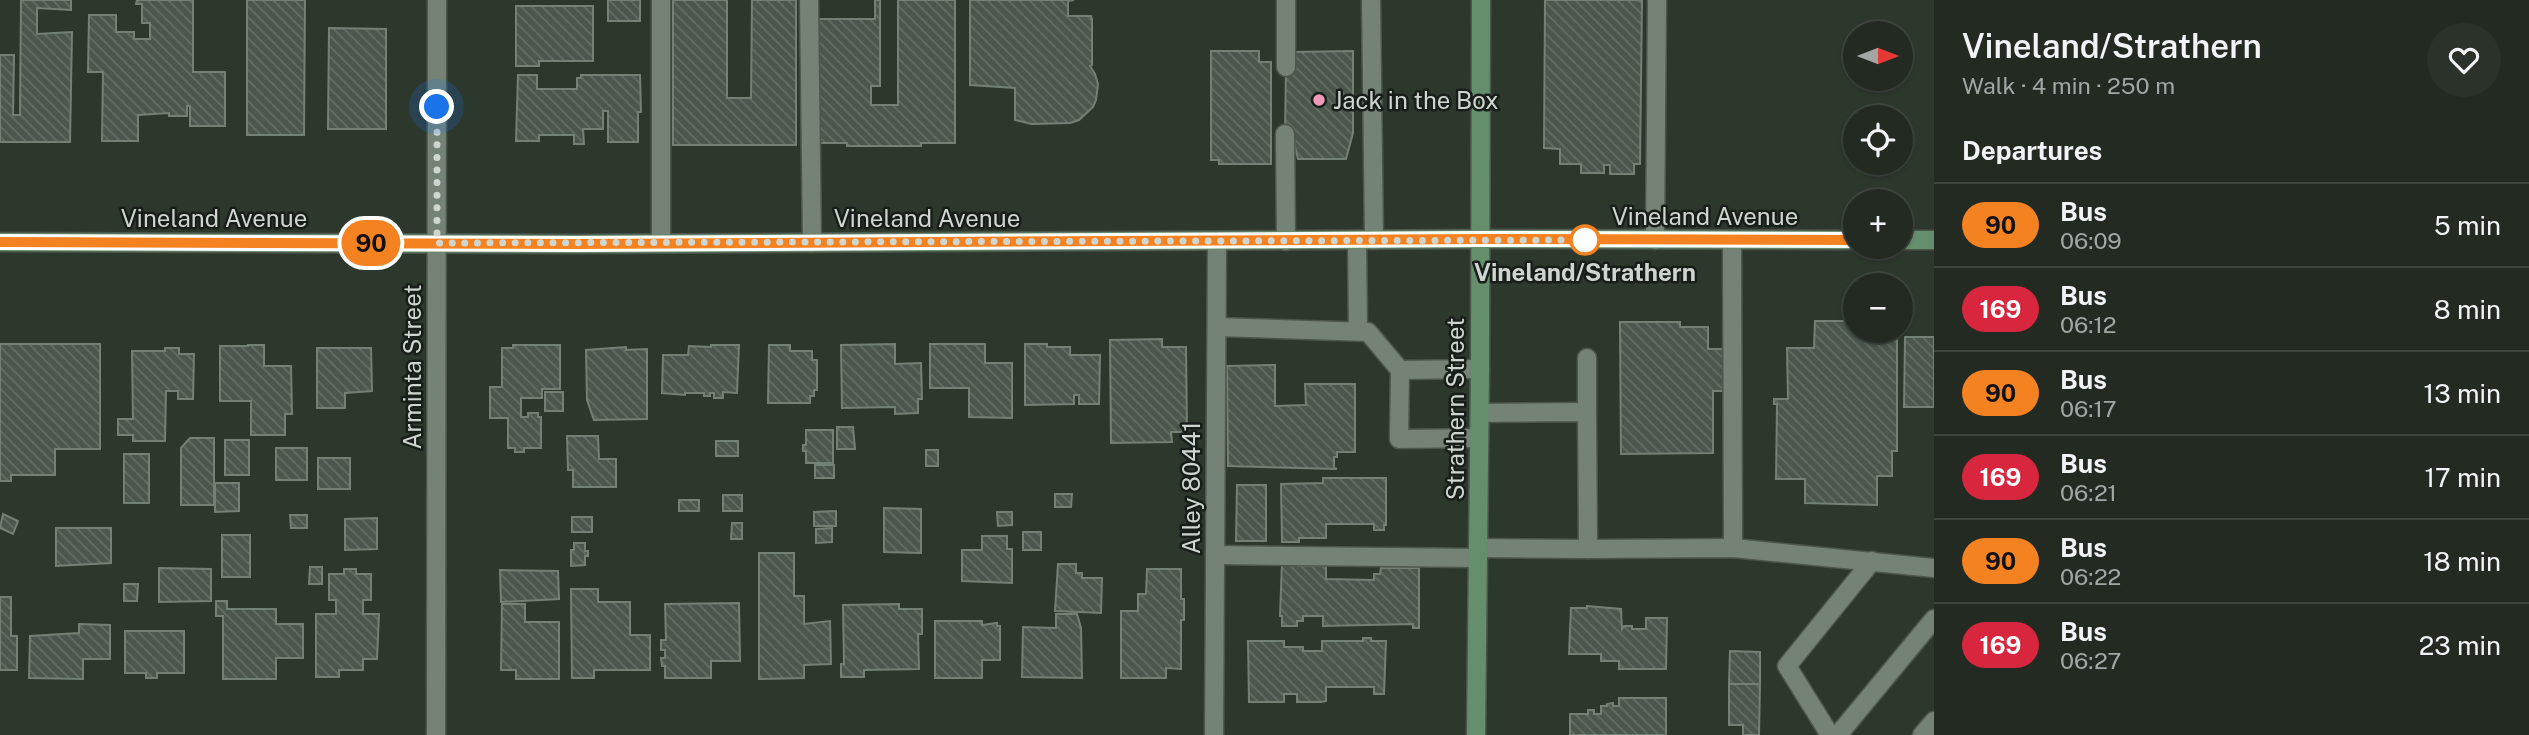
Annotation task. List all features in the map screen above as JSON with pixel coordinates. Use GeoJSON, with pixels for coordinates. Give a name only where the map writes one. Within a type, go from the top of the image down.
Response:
{"type":"FeatureCollection","features":[{"type":"Feature","properties":{"kind":"main road","name":"Strathern Street"},"geometry":{"type":"LineString","coordinates":[[1476,735],[1481,0]]}},
{"type":"Feature","properties":{"kind":"main road","name":"Vineland Avenue"},"geometry":{"type":"LineString","coordinates":[[0,242],[1843,240]]}},
{"type":"Feature","properties":{"kind":"main road"},"geometry":{"type":"LineString","coordinates":[[1913,240],[1934,240]]}},
{"type":"Feature","properties":{"kind":"street","name":"Arminta Street"},"geometry":{"type":"LineString","coordinates":[[436,735],[437,0]]}},
{"type":"Feature","properties":{"kind":"street"},"geometry":{"type":"LineString","coordinates":[[661,0],[661,243]]}},
{"type":"Feature","properties":{"kind":"street"},"geometry":{"type":"LineString","coordinates":[[809,0],[812,243]]}},
{"type":"Feature","properties":{"kind":"street"},"geometry":{"type":"LineString","coordinates":[[1286,0],[1286,67]]}},
{"type":"Feature","properties":{"kind":"street"},"geometry":{"type":"LineString","coordinates":[[1358,331],[1366,240],[1371,0]]}},
{"type":"Feature","properties":{"kind":"street"},"geometry":{"type":"LineString","coordinates":[[1655,240],[1657,0]]}},
{"type":"Feature","properties":{"kind":"street"},"geometry":{"type":"LineString","coordinates":[[1285,134],[1286,241]]}},
{"type":"Feature","properties":{"kind":"street","name":"Alley 80441"},"geometry":{"type":"LineString","coordinates":[[1214,735],[1217,241]]}},
{"type":"Feature","properties":{"kind":"street"},"geometry":{"type":"LineString","coordinates":[[1731,241],[1733,548]]}},
{"type":"Feature","properties":{"kind":"street"},"geometry":{"type":"LineString","coordinates":[[1217,327],[1368,332],[1400,370],[1399,439],[1479,438]]}},
{"type":"Feature","properties":{"kind":"street"},"geometry":{"type":"LineString","coordinates":[[1587,358],[1588,549]]}},
{"type":"Feature","properties":{"kind":"street"},"geometry":{"type":"LineString","coordinates":[[1400,370],[1480,369]]}},
{"type":"Feature","properties":{"kind":"street"},"geometry":{"type":"LineString","coordinates":[[1480,413],[1587,412]]}},
{"type":"Feature","properties":{"kind":"street"},"geometry":{"type":"LineString","coordinates":[[1215,555],[1733,548],[1934,568]]}},
{"type":"Feature","properties":{"kind":"street"},"geometry":{"type":"LineString","coordinates":[[1830,735],[1787,666],[1872,561]]}},
{"type":"Feature","properties":{"kind":"street"},"geometry":{"type":"LineString","coordinates":[[1838,735],[1934,619]]}},
{"type":"Feature","properties":{"kind":"street"},"geometry":{"type":"LineString","coordinates":[[1922,735],[1934,721]]}},
{"type":"Feature","properties":{"kind":"building"},"geometry":{"type":"Polygon","coordinates":[[[21,0],[71,0],[71,10],[37,8],[37,34],[72,32],[70,142],[0,142],[0,55],[14,55],[13,115],[20,115],[21,0]]]}},
{"type":"Feature","properties":{"kind":"building"},"geometry":{"type":"Polygon","coordinates":[[[137,0],[193,0],[193,72],[225,72],[225,126],[190,126],[190,106],[187,106],[187,116],[169,116],[169,113],[138,115],[138,141],[102,141],[103,72],[88,72],[89,15],[116,15],[116,32],[134,32],[134,39],[150,39],[150,23],[142,23],[142,4],[136,4],[137,0]]]}},
{"type":"Feature","properties":{"kind":"building"},"geometry":{"type":"Polygon","coordinates":[[[247,0],[305,0],[304,135],[247,135],[247,0]]]}},
{"type":"Feature","properties":{"kind":"building"},"geometry":{"type":"Polygon","coordinates":[[[608,0],[640,0],[640,21],[608,21],[608,0]]]}},
{"type":"Feature","properties":{"kind":"building"},"geometry":{"type":"Polygon","coordinates":[[[673,0],[727,0],[727,98],[751,98],[752,0],[796,0],[796,145],[673,145],[673,0]]]}},
{"type":"Feature","properties":{"kind":"building"},"geometry":{"type":"Polygon","coordinates":[[[875,0],[880,0],[880,86],[871,86],[871,105],[898,105],[898,0],[955,0],[955,143],[847,146],[847,143],[814,143],[814,19],[875,19],[875,0]]]}},
{"type":"Feature","properties":{"kind":"building"},"geometry":{"type":"Polygon","coordinates":[[[970,0],[1074,0],[1068,1],[1068,16],[1091,16],[1092,19],[1090,66],[1098,84],[1093,107],[1079,120],[1070,123],[1032,124],[1015,120],[1015,88],[970,85],[970,0]]]}},
{"type":"Feature","properties":{"kind":"building"},"geometry":{"type":"Polygon","coordinates":[[[1545,0],[1642,0],[1640,164],[1634,164],[1634,174],[1610,174],[1610,165],[1604,165],[1604,173],[1581,173],[1581,164],[1560,164],[1560,149],[1544,148],[1545,0]]]}},
{"type":"Feature","properties":{"kind":"building"},"geometry":{"type":"Polygon","coordinates":[[[516,6],[593,6],[593,61],[539,61],[539,66],[516,66],[516,6]]]}},
{"type":"Feature","properties":{"kind":"building"},"geometry":{"type":"Polygon","coordinates":[[[329,28],[386,29],[386,129],[328,129],[329,28]]]}},
{"type":"Feature","properties":{"kind":"building"},"geometry":{"type":"Polygon","coordinates":[[[1211,51],[1259,51],[1259,62],[1271,62],[1271,164],[1219,164],[1219,160],[1211,160],[1211,51]]]}},
{"type":"Feature","properties":{"kind":"building","name":"Jack in the Box"},"geometry":{"type":"Polygon","coordinates":[[[1353,51],[1353,133],[1346,159],[1298,159],[1292,134],[1285,134],[1286,67],[1292,52],[1353,51]]]}},
{"type":"Feature","properties":{"kind":"building"},"geometry":{"type":"Polygon","coordinates":[[[518,75],[537,75],[537,89],[577,89],[577,78],[581,78],[581,75],[640,75],[641,112],[638,112],[638,142],[608,142],[608,111],[603,111],[603,129],[583,129],[584,144],[574,144],[574,135],[539,135],[539,141],[516,141],[518,75]]]}},
{"type":"Feature","properties":{"kind":"building"},"geometry":{"type":"Polygon","coordinates":[[[1815,321],[1843,321],[1843,343],[1897,343],[1897,451],[1892,451],[1892,476],[1877,476],[1877,505],[1805,503],[1805,479],[1776,479],[1777,404],[1774,404],[1774,399],[1788,399],[1787,348],[1814,348],[1815,321]]]}},
{"type":"Feature","properties":{"kind":"building"},"geometry":{"type":"Polygon","coordinates":[[[1620,322],[1680,322],[1680,327],[1708,327],[1708,349],[1731,349],[1732,391],[1713,391],[1713,453],[1621,454],[1620,322]]]}},
{"type":"Feature","properties":{"kind":"building"},"geometry":{"type":"Polygon","coordinates":[[[1913,337],[1934,337],[1934,407],[1904,407],[1905,343],[1913,343],[1913,337]]]}},
{"type":"Feature","properties":{"kind":"building"},"geometry":{"type":"Polygon","coordinates":[[[1162,339],[1162,347],[1186,347],[1187,432],[1171,432],[1172,442],[1111,443],[1110,340],[1162,339]]]}},
{"type":"Feature","properties":{"kind":"building"},"geometry":{"type":"Polygon","coordinates":[[[0,344],[100,344],[100,449],[55,449],[55,475],[11,475],[11,481],[0,481],[0,344]]]}},
{"type":"Feature","properties":{"kind":"building"},"geometry":{"type":"Polygon","coordinates":[[[895,344],[895,364],[921,363],[922,399],[918,399],[918,413],[895,414],[895,407],[842,408],[841,345],[895,344]]]}},
{"type":"Feature","properties":{"kind":"building"},"geometry":{"type":"Polygon","coordinates":[[[930,344],[985,344],[985,363],[1012,363],[1012,418],[969,417],[969,388],[930,388],[930,344]]]}},
{"type":"Feature","properties":{"kind":"building"},"geometry":{"type":"Polygon","coordinates":[[[1025,344],[1070,347],[1070,355],[1100,355],[1099,404],[1079,404],[1079,395],[1074,395],[1074,404],[1025,405],[1025,344]]]}},
{"type":"Feature","properties":{"kind":"building"},"geometry":{"type":"Polygon","coordinates":[[[264,345],[264,366],[291,366],[292,414],[285,414],[285,435],[251,435],[251,401],[220,401],[220,346],[264,345]]]}},
{"type":"Feature","properties":{"kind":"building"},"geometry":{"type":"Polygon","coordinates":[[[513,345],[560,345],[560,389],[542,389],[542,398],[521,398],[521,417],[528,417],[528,413],[538,413],[538,417],[541,417],[541,448],[524,448],[524,452],[515,452],[515,448],[508,448],[508,418],[490,418],[490,387],[502,387],[502,348],[513,348],[513,345]]]}},
{"type":"Feature","properties":{"kind":"building"},"geometry":{"type":"Polygon","coordinates":[[[739,345],[737,393],[723,392],[723,398],[714,398],[714,393],[704,396],[704,393],[662,393],[663,355],[688,355],[689,346],[739,345]]]}},
{"type":"Feature","properties":{"kind":"building"},"geometry":{"type":"Polygon","coordinates":[[[769,345],[790,345],[790,351],[812,351],[812,360],[817,360],[817,390],[814,390],[814,396],[810,396],[810,403],[768,403],[769,345]]]}},
{"type":"Feature","properties":{"kind":"building"},"geometry":{"type":"Polygon","coordinates":[[[626,347],[626,350],[647,349],[647,419],[594,420],[587,400],[586,350],[626,347]]]}},
{"type":"Feature","properties":{"kind":"building"},"geometry":{"type":"Polygon","coordinates":[[[165,348],[179,348],[179,354],[194,354],[193,399],[178,399],[178,391],[166,391],[165,441],[133,441],[133,435],[118,435],[118,419],[133,419],[132,351],[165,351],[165,348]]]}},
{"type":"Feature","properties":{"kind":"building"},"geometry":{"type":"Polygon","coordinates":[[[317,348],[371,348],[372,391],[345,393],[345,408],[317,408],[317,348]]]}},
{"type":"Feature","properties":{"kind":"building"},"geometry":{"type":"Polygon","coordinates":[[[1275,365],[1275,406],[1306,405],[1305,384],[1355,384],[1355,452],[1337,452],[1334,468],[1337,469],[1228,466],[1227,366],[1275,365]]]}},
{"type":"Feature","properties":{"kind":"building"},"geometry":{"type":"Polygon","coordinates":[[[545,392],[563,392],[563,411],[545,411],[545,392]]]}},
{"type":"Feature","properties":{"kind":"building"},"geometry":{"type":"Polygon","coordinates":[[[837,427],[853,427],[855,449],[837,449],[837,427]]]}},
{"type":"Feature","properties":{"kind":"building"},"geometry":{"type":"Polygon","coordinates":[[[806,430],[833,430],[833,463],[806,463],[803,445],[806,445],[806,430]]]}},
{"type":"Feature","properties":{"kind":"building"},"geometry":{"type":"Polygon","coordinates":[[[567,436],[598,436],[599,459],[616,459],[616,487],[573,487],[573,470],[568,470],[567,436]]]}},
{"type":"Feature","properties":{"kind":"building"},"geometry":{"type":"Polygon","coordinates":[[[190,438],[214,438],[214,505],[181,505],[181,448],[190,438]]]}},
{"type":"Feature","properties":{"kind":"building"},"geometry":{"type":"Polygon","coordinates":[[[225,440],[249,440],[249,475],[225,475],[225,440]]]}},
{"type":"Feature","properties":{"kind":"building"},"geometry":{"type":"Polygon","coordinates":[[[716,441],[738,441],[738,456],[716,456],[716,441]]]}},
{"type":"Feature","properties":{"kind":"building"},"geometry":{"type":"Polygon","coordinates":[[[276,448],[307,448],[307,480],[276,480],[276,448]]]}},
{"type":"Feature","properties":{"kind":"building"},"geometry":{"type":"Polygon","coordinates":[[[926,450],[938,450],[938,466],[926,466],[926,450]]]}},
{"type":"Feature","properties":{"kind":"building"},"geometry":{"type":"Polygon","coordinates":[[[124,454],[149,454],[149,503],[124,503],[124,454]]]}},
{"type":"Feature","properties":{"kind":"building"},"geometry":{"type":"Polygon","coordinates":[[[318,458],[350,458],[350,489],[318,489],[318,458]]]}},
{"type":"Feature","properties":{"kind":"building"},"geometry":{"type":"Polygon","coordinates":[[[815,465],[834,465],[834,478],[815,478],[815,465]]]}},
{"type":"Feature","properties":{"kind":"building"},"geometry":{"type":"Polygon","coordinates":[[[1323,478],[1386,478],[1384,530],[1374,530],[1374,524],[1326,524],[1326,538],[1299,538],[1299,542],[1282,542],[1281,484],[1323,483],[1323,478]]]}},
{"type":"Feature","properties":{"kind":"building"},"geometry":{"type":"Polygon","coordinates":[[[215,483],[239,483],[239,511],[215,512],[215,483]]]}},
{"type":"Feature","properties":{"kind":"building"},"geometry":{"type":"Polygon","coordinates":[[[1237,485],[1266,485],[1266,541],[1236,541],[1237,485]]]}},
{"type":"Feature","properties":{"kind":"building"},"geometry":{"type":"Polygon","coordinates":[[[1055,494],[1072,494],[1071,507],[1055,507],[1055,494]]]}},
{"type":"Feature","properties":{"kind":"building"},"geometry":{"type":"Polygon","coordinates":[[[723,495],[742,495],[742,511],[723,511],[723,495]]]}},
{"type":"Feature","properties":{"kind":"building"},"geometry":{"type":"Polygon","coordinates":[[[679,500],[699,500],[699,511],[679,511],[679,500]]]}},
{"type":"Feature","properties":{"kind":"building"},"geometry":{"type":"Polygon","coordinates":[[[884,508],[921,509],[921,553],[884,552],[884,508]]]}},
{"type":"Feature","properties":{"kind":"building"},"geometry":{"type":"Polygon","coordinates":[[[836,511],[836,526],[814,526],[814,512],[836,511]]]}},
{"type":"Feature","properties":{"kind":"building"},"geometry":{"type":"Polygon","coordinates":[[[997,512],[1012,512],[1012,525],[998,526],[997,512]]]}},
{"type":"Feature","properties":{"kind":"building"},"geometry":{"type":"Polygon","coordinates":[[[3,514],[18,521],[13,534],[0,528],[3,514]]]}},
{"type":"Feature","properties":{"kind":"building"},"geometry":{"type":"Polygon","coordinates":[[[290,515],[307,515],[307,528],[291,528],[290,515]]]}},
{"type":"Feature","properties":{"kind":"building"},"geometry":{"type":"Polygon","coordinates":[[[572,517],[592,517],[592,532],[572,532],[572,517]]]}},
{"type":"Feature","properties":{"kind":"building"},"geometry":{"type":"Polygon","coordinates":[[[377,518],[377,549],[345,550],[345,519],[377,518]]]}},
{"type":"Feature","properties":{"kind":"building"},"geometry":{"type":"Polygon","coordinates":[[[732,523],[742,523],[742,539],[731,539],[732,523]]]}},
{"type":"Feature","properties":{"kind":"building"},"geometry":{"type":"Polygon","coordinates":[[[56,528],[111,528],[111,563],[56,566],[56,528]]]}},
{"type":"Feature","properties":{"kind":"building"},"geometry":{"type":"Polygon","coordinates":[[[832,528],[832,542],[816,543],[816,529],[832,528]]]}},
{"type":"Feature","properties":{"kind":"building"},"geometry":{"type":"Polygon","coordinates":[[[1023,532],[1041,532],[1041,550],[1023,550],[1023,532]]]}},
{"type":"Feature","properties":{"kind":"building"},"geometry":{"type":"Polygon","coordinates":[[[222,535],[250,535],[250,577],[222,577],[222,535]]]}},
{"type":"Feature","properties":{"kind":"building"},"geometry":{"type":"Polygon","coordinates":[[[982,536],[1007,536],[1007,549],[1012,549],[1012,583],[962,581],[962,550],[982,550],[982,536]]]}},
{"type":"Feature","properties":{"kind":"building"},"geometry":{"type":"Polygon","coordinates":[[[574,543],[585,543],[588,556],[585,556],[585,565],[571,566],[574,543]]]}},
{"type":"Feature","properties":{"kind":"building"},"geometry":{"type":"Polygon","coordinates":[[[759,553],[794,553],[794,596],[804,596],[804,624],[830,621],[831,664],[804,665],[804,678],[759,679],[759,553]]]}},
{"type":"Feature","properties":{"kind":"building"},"geometry":{"type":"Polygon","coordinates":[[[1282,562],[1298,563],[1298,566],[1326,566],[1326,579],[1374,580],[1374,574],[1380,574],[1381,568],[1419,568],[1419,628],[1413,628],[1413,624],[1323,626],[1323,616],[1303,616],[1303,621],[1297,621],[1297,626],[1282,626],[1282,562]]]}},
{"type":"Feature","properties":{"kind":"building"},"geometry":{"type":"Polygon","coordinates":[[[1058,564],[1076,564],[1076,573],[1082,573],[1082,578],[1102,578],[1101,613],[1055,611],[1058,564]]]}},
{"type":"Feature","properties":{"kind":"building"},"geometry":{"type":"Polygon","coordinates":[[[310,567],[322,567],[322,584],[309,584],[310,567]]]}},
{"type":"Feature","properties":{"kind":"building"},"geometry":{"type":"Polygon","coordinates":[[[159,568],[211,569],[211,601],[159,602],[159,568]]]}},
{"type":"Feature","properties":{"kind":"building"},"geometry":{"type":"Polygon","coordinates":[[[344,569],[356,569],[356,574],[371,574],[371,600],[363,600],[363,614],[379,614],[377,659],[363,659],[363,670],[339,670],[339,677],[316,677],[316,614],[336,614],[336,600],[329,600],[329,574],[344,574],[344,569]]]}},
{"type":"Feature","properties":{"kind":"building"},"geometry":{"type":"Polygon","coordinates":[[[1147,569],[1181,569],[1184,620],[1181,620],[1181,669],[1166,668],[1166,678],[1121,678],[1121,611],[1138,611],[1138,594],[1146,594],[1147,569]]]}},
{"type":"Feature","properties":{"kind":"building"},"geometry":{"type":"Polygon","coordinates":[[[500,570],[558,571],[559,599],[501,602],[500,570]]]}},
{"type":"Feature","properties":{"kind":"building"},"geometry":{"type":"Polygon","coordinates":[[[124,584],[138,584],[137,601],[124,601],[124,584]]]}},
{"type":"Feature","properties":{"kind":"building"},"geometry":{"type":"Polygon","coordinates":[[[571,589],[598,589],[598,602],[630,602],[630,635],[650,635],[650,670],[594,670],[594,678],[572,678],[571,589]]]}},
{"type":"Feature","properties":{"kind":"building"},"geometry":{"type":"Polygon","coordinates":[[[0,597],[11,597],[11,636],[17,636],[17,670],[0,670],[0,597]]]}},
{"type":"Feature","properties":{"kind":"building"},"geometry":{"type":"Polygon","coordinates":[[[216,601],[227,601],[227,609],[276,609],[276,624],[303,624],[303,658],[276,658],[276,679],[223,679],[223,616],[216,616],[216,601]]]}},
{"type":"Feature","properties":{"kind":"building"},"geometry":{"type":"Polygon","coordinates":[[[739,603],[740,661],[711,661],[711,678],[665,678],[665,666],[662,666],[661,658],[665,658],[665,650],[661,650],[661,640],[666,640],[665,604],[739,603]]]}},
{"type":"Feature","properties":{"kind":"building"},"geometry":{"type":"Polygon","coordinates":[[[502,604],[525,604],[525,622],[559,622],[559,679],[516,679],[516,670],[501,670],[502,604]]]}},
{"type":"Feature","properties":{"kind":"building"},"geometry":{"type":"Polygon","coordinates":[[[899,604],[899,609],[922,609],[922,634],[918,634],[919,669],[864,670],[864,677],[841,677],[841,664],[844,664],[843,605],[899,604]]]}},
{"type":"Feature","properties":{"kind":"building"},"geometry":{"type":"Polygon","coordinates":[[[1587,606],[1621,609],[1622,629],[1624,626],[1632,626],[1632,629],[1646,629],[1646,618],[1667,618],[1666,669],[1619,669],[1619,661],[1601,661],[1601,654],[1569,654],[1571,608],[1587,606]]]}},
{"type":"Feature","properties":{"kind":"building"},"geometry":{"type":"Polygon","coordinates":[[[1056,614],[1077,614],[1081,628],[1082,678],[1022,677],[1023,627],[1056,628],[1056,614]]]}},
{"type":"Feature","properties":{"kind":"building"},"geometry":{"type":"Polygon","coordinates":[[[935,621],[982,621],[982,625],[997,623],[997,626],[1000,626],[1000,660],[982,660],[982,678],[935,678],[935,621]]]}},
{"type":"Feature","properties":{"kind":"building"},"geometry":{"type":"Polygon","coordinates":[[[79,624],[110,625],[110,659],[83,659],[83,679],[29,678],[30,636],[79,633],[79,624]]]}},
{"type":"Feature","properties":{"kind":"building"},"geometry":{"type":"Polygon","coordinates":[[[125,631],[184,631],[184,673],[157,673],[157,678],[146,678],[146,673],[125,673],[125,631]]]}},
{"type":"Feature","properties":{"kind":"building"},"geometry":{"type":"Polygon","coordinates":[[[1363,638],[1386,641],[1384,694],[1374,694],[1374,687],[1326,687],[1326,701],[1321,702],[1297,702],[1297,694],[1284,694],[1284,702],[1249,702],[1248,641],[1284,641],[1284,647],[1322,651],[1322,641],[1363,641],[1363,638]]]}},
{"type":"Feature","properties":{"kind":"building"},"geometry":{"type":"Polygon","coordinates":[[[1730,651],[1760,652],[1760,684],[1729,684],[1730,651]]]}},
{"type":"Feature","properties":{"kind":"building"},"geometry":{"type":"Polygon","coordinates":[[[1729,684],[1760,684],[1759,735],[1743,735],[1743,725],[1729,725],[1729,684]]]}},
{"type":"Feature","properties":{"kind":"building"},"geometry":{"type":"Polygon","coordinates":[[[1619,698],[1666,698],[1666,735],[1570,735],[1570,714],[1588,714],[1588,710],[1594,710],[1594,714],[1601,714],[1601,706],[1613,703],[1613,706],[1619,706],[1619,698]]]}},
{"type":"Feature","properties":{"kind":"bus line","name":"90"},"geometry":{"type":"LineString","coordinates":[[0,242],[576,244],[1481,239],[1843,240]]}},
{"type":"Feature","properties":{"kind":"place","name":"Jack in the Box"},"geometry":{"type":"Point","coordinates":[1319,100]}},
{"type":"Feature","properties":{"kind":"place","name":"Vineland/Strathern"},"geometry":{"type":"Point","coordinates":[1585,240]}},
{"type":"Feature","properties":{"kind":"route"},"geometry":{"type":"LineString","coordinates":[[437,107],[437,243],[1585,240]]}}]}
